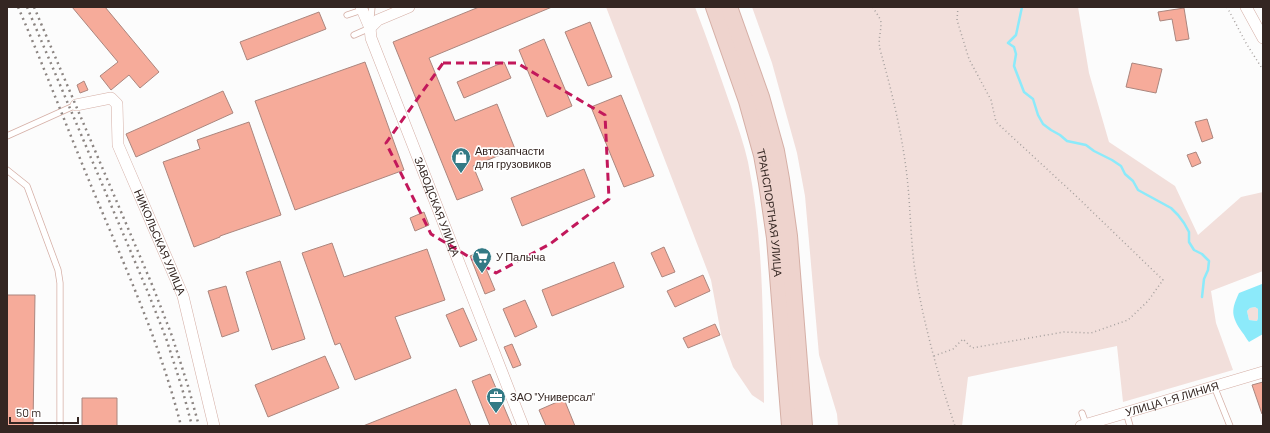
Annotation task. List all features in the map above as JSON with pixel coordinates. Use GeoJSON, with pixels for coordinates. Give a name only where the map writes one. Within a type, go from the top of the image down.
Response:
{"type":"FeatureCollection","features":[{"type":"Feature","properties":{"kind":"street"},"geometry":{"type":"LineString","coordinates":[[370,28],[378,20],[409,7]]}},
{"type":"Feature","properties":{"kind":"street","name":"ТРАНСПОРТНАЯ УЛИЦА"},"geometry":{"type":"LineString","coordinates":[[714,7],[747,101],[760,148],[767,183],[775,238],[790,426]]}},
{"type":"Feature","properties":{"kind":"street","name":"ТРАНСПОРТНАЯ УЛИЦА"},"geometry":{"type":"LineString","coordinates":[[729,7],[761,97],[776,151],[789,236],[804,426]]}},
{"type":"Feature","properties":{"kind":"street"},"geometry":{"type":"LineString","coordinates":[[1246,7],[1263,38]]}},
{"type":"Feature","properties":{"kind":"street","name":"ЗАВОДСКАЯ УЛИЦА"},"geometry":{"type":"LineString","coordinates":[[365,8],[371,38],[523,426]]}},
{"type":"Feature","properties":{"kind":"street","name":"НИКОЛЬСКАЯ УЛИЦА"},"geometry":{"type":"LineString","coordinates":[[76,105],[111,98],[117,104],[118,145],[183,296],[214,426]]}},
{"type":"Feature","properties":{"kind":"street","name":"УЛИЦА 1-Я ЛИНИЯ"},"geometry":{"type":"LineString","coordinates":[[1083,425],[1263,372]]}},
{"type":"Feature","properties":{"kind":"lane"},"geometry":{"type":"LineString","coordinates":[[347,15],[365,8]]}},
{"type":"Feature","properties":{"kind":"lane"},"geometry":{"type":"LineString","coordinates":[[354,34],[370,28]]}},
{"type":"Feature","properties":{"kind":"lane"},"geometry":{"type":"LineString","coordinates":[[7,136],[76,105]]}},
{"type":"Feature","properties":{"kind":"lane"},"geometry":{"type":"LineString","coordinates":[[7,170],[27,186],[58,270],[60,283],[60,426]]}},
{"type":"Feature","properties":{"kind":"lane"},"geometry":{"type":"LineString","coordinates":[[1214,386],[1230,426]]}},
{"type":"Feature","properties":{"kind":"lane"},"geometry":{"type":"LineString","coordinates":[[1126,412],[1130,426]]}},
{"type":"Feature","properties":{"kind":"lane"},"geometry":{"type":"LineString","coordinates":[[1082,413],[1083,425]]}},
{"type":"Feature","properties":{"kind":"path"},"geometry":{"type":"LineString","coordinates":[[873,7],[881,22],[878,45],[894,106],[908,186],[910,233],[917,282],[929,342],[941,385],[955,426]]}},
{"type":"Feature","properties":{"kind":"path"},"geometry":{"type":"LineString","coordinates":[[934,356],[953,349],[963,339],[972,348],[1064,332],[1091,333],[1128,320],[1148,301],[1163,280],[1075,195],[996,122],[991,100],[969,59],[957,20],[958,7]]}},
{"type":"Feature","properties":{"kind":"path"},"geometry":{"type":"LineString","coordinates":[[1227,7],[1263,70]]}},
{"type":"Feature","properties":{"kind":"highlighted area"},"geometry":{"type":"Polygon","coordinates":[[[443,63],[517,63],[605,115],[609,199],[550,244],[496,273],[431,234],[386,143],[443,63]]]}},
{"type":"Feature","properties":{"kind":"shaded area"},"geometry":{"type":"Polygon","coordinates":[[[606,7],[695,7],[741,136],[748,162],[757,222],[762,282],[764,403],[752,395],[733,367],[721,334],[711,280],[606,7]]]}},
{"type":"Feature","properties":{"kind":"shaded area"},"geometry":{"type":"Polygon","coordinates":[[[752,7],[1078,7],[1089,73],[1109,142],[1175,186],[1198,235],[1241,197],[1263,192],[1263,271],[1211,291],[1216,323],[1233,370],[1123,402],[1117,346],[968,377],[962,426],[838,426],[837,414],[819,355],[805,196],[797,153],[772,63],[752,7]]]}},
{"type":"Feature","properties":{"kind":"shaded area"},"geometry":{"type":"Polygon","coordinates":[[[1255,307],[1258,309],[1257,321],[1249,320],[1247,311],[1250,308],[1255,307]]]}},
{"type":"Feature","properties":{"kind":"water"},"geometry":{"type":"Polygon","coordinates":[[[1262,284],[1263,287],[1263,334],[1249,342],[1238,326],[1233,313],[1239,293],[1262,284]],[[1255,307],[1250,308],[1247,311],[1249,320],[1257,321],[1258,309],[1255,307]]]}},
{"type":"Feature","properties":{"kind":"building"},"geometry":{"type":"Polygon","coordinates":[[[72,7],[105,7],[159,72],[140,88],[129,75],[111,90],[100,76],[118,62],[72,7]]]}},
{"type":"Feature","properties":{"kind":"building"},"geometry":{"type":"Polygon","coordinates":[[[479,7],[552,7],[429,58],[455,121],[497,104],[515,149],[473,166],[483,190],[457,200],[393,42],[479,7]]]}},
{"type":"Feature","properties":{"kind":"building"},"geometry":{"type":"Polygon","coordinates":[[[1184,8],[1189,39],[1176,41],[1172,19],[1160,21],[1158,12],[1184,8]]]}},
{"type":"Feature","properties":{"kind":"building"},"geometry":{"type":"Polygon","coordinates":[[[319,12],[326,29],[247,60],[240,42],[319,12]]]}},
{"type":"Feature","properties":{"kind":"building"},"geometry":{"type":"Polygon","coordinates":[[[590,22],[612,77],[588,86],[565,32],[590,22]]]}},
{"type":"Feature","properties":{"kind":"building"},"geometry":{"type":"Polygon","coordinates":[[[544,39],[572,106],[547,117],[519,50],[544,39]]]}},
{"type":"Feature","properties":{"kind":"building"},"geometry":{"type":"Polygon","coordinates":[[[365,62],[404,170],[295,210],[255,101],[365,62]]]}},
{"type":"Feature","properties":{"kind":"building"},"geometry":{"type":"Polygon","coordinates":[[[504,62],[511,78],[464,98],[457,82],[504,62]]]}},
{"type":"Feature","properties":{"kind":"building"},"geometry":{"type":"Polygon","coordinates":[[[1132,63],[1162,69],[1156,93],[1126,87],[1132,63]]]}},
{"type":"Feature","properties":{"kind":"building"},"geometry":{"type":"Polygon","coordinates":[[[84,81],[88,90],[80,93],[77,85],[84,81]]]}},
{"type":"Feature","properties":{"kind":"building"},"geometry":{"type":"Polygon","coordinates":[[[223,91],[233,113],[136,157],[126,134],[223,91]]]}},
{"type":"Feature","properties":{"kind":"building"},"geometry":{"type":"Polygon","coordinates":[[[621,95],[654,176],[624,187],[591,107],[621,95]]]}},
{"type":"Feature","properties":{"kind":"building"},"geometry":{"type":"Polygon","coordinates":[[[1207,119],[1213,138],[1202,142],[1195,122],[1207,119]]]}},
{"type":"Feature","properties":{"kind":"building"},"geometry":{"type":"Polygon","coordinates":[[[249,122],[281,215],[220,236],[194,247],[163,162],[200,149],[197,140],[249,122]]]}},
{"type":"Feature","properties":{"kind":"building"},"geometry":{"type":"Polygon","coordinates":[[[1196,152],[1201,163],[1192,167],[1187,155],[1196,152]]]}},
{"type":"Feature","properties":{"kind":"building"},"geometry":{"type":"Polygon","coordinates":[[[584,169],[595,197],[522,226],[511,198],[584,169]]]}},
{"type":"Feature","properties":{"kind":"building"},"geometry":{"type":"Polygon","coordinates":[[[424,212],[429,225],[415,231],[410,218],[424,212]]]}},
{"type":"Feature","properties":{"kind":"building"},"geometry":{"type":"Polygon","coordinates":[[[332,243],[344,277],[427,249],[445,300],[395,317],[411,358],[355,380],[340,343],[335,345],[302,253],[332,243]]]}},
{"type":"Feature","properties":{"kind":"building"},"geometry":{"type":"Polygon","coordinates":[[[664,247],[675,272],[662,277],[651,253],[664,247]]]}},
{"type":"Feature","properties":{"kind":"building"},"geometry":{"type":"Polygon","coordinates":[[[479,252],[495,290],[485,294],[470,256],[479,252]]]}},
{"type":"Feature","properties":{"kind":"building"},"geometry":{"type":"Polygon","coordinates":[[[280,261],[305,339],[272,350],[246,272],[280,261]]]}},
{"type":"Feature","properties":{"kind":"building"},"geometry":{"type":"Polygon","coordinates":[[[614,262],[624,287],[552,316],[542,290],[614,262]]]}},
{"type":"Feature","properties":{"kind":"building"},"geometry":{"type":"Polygon","coordinates":[[[703,275],[710,291],[675,307],[667,291],[703,275]]]}},
{"type":"Feature","properties":{"kind":"building"},"geometry":{"type":"Polygon","coordinates":[[[226,286],[239,331],[222,337],[208,291],[226,286]]]}},
{"type":"Feature","properties":{"kind":"building"},"geometry":{"type":"Polygon","coordinates":[[[7,295],[35,295],[33,426],[7,426],[7,295]]]}},
{"type":"Feature","properties":{"kind":"building"},"geometry":{"type":"Polygon","coordinates":[[[525,300],[537,327],[515,337],[503,309],[525,300]]]}},
{"type":"Feature","properties":{"kind":"building"},"geometry":{"type":"Polygon","coordinates":[[[463,308],[477,340],[460,347],[446,315],[463,308]]]}},
{"type":"Feature","properties":{"kind":"building"},"geometry":{"type":"Polygon","coordinates":[[[715,324],[720,335],[688,348],[683,338],[715,324]]]}},
{"type":"Feature","properties":{"kind":"building"},"geometry":{"type":"Polygon","coordinates":[[[512,344],[521,365],[513,368],[504,347],[512,344]]]}},
{"type":"Feature","properties":{"kind":"building"},"geometry":{"type":"Polygon","coordinates":[[[325,356],[339,388],[268,417],[255,385],[325,356]]]}},
{"type":"Feature","properties":{"kind":"building"},"geometry":{"type":"Polygon","coordinates":[[[490,374],[512,426],[490,426],[472,381],[490,374]]]}},
{"type":"Feature","properties":{"kind":"building"},"geometry":{"type":"Polygon","coordinates":[[[1263,382],[1263,414],[1262,414],[1252,385],[1263,382]]]}},
{"type":"Feature","properties":{"kind":"building"},"geometry":{"type":"Polygon","coordinates":[[[456,389],[471,426],[363,426],[456,389]]]}},
{"type":"Feature","properties":{"kind":"building"},"geometry":{"type":"Polygon","coordinates":[[[82,398],[117,398],[117,426],[82,426],[82,398]]]}},
{"type":"Feature","properties":{"kind":"building"},"geometry":{"type":"Polygon","coordinates":[[[564,399],[575,426],[546,426],[539,410],[564,399]]]}},
{"type":"Feature","properties":{"kind":"waterway"},"geometry":{"type":"LineString","coordinates":[[1022,7],[1016,35],[1008,43],[1014,47],[1016,54],[1014,66],[1024,92],[1033,99],[1038,115],[1043,124],[1067,141],[1086,145],[1121,166],[1125,174],[1133,181],[1138,190],[1171,208],[1178,215],[1189,232],[1189,242],[1194,250],[1202,254],[1209,261],[1208,270],[1204,279],[1202,297]]}},
{"type":"Feature","properties":{"kind":"railway"},"geometry":{"type":"LineString","coordinates":[[18,7],[131,280],[164,367],[181,426]]}},
{"type":"Feature","properties":{"kind":"railway"},"geometry":{"type":"LineString","coordinates":[[27,7],[166,338],[192,426]]}},
{"type":"Feature","properties":{"kind":"railway"},"geometry":{"type":"LineString","coordinates":[[34,7],[153,287],[172,336],[199,426]]}},
{"type":"Feature","properties":{"kind":"place","name":"Автозапчасти для грузовиков"},"geometry":{"type":"Point","coordinates":[461,174]}},
{"type":"Feature","properties":{"kind":"place","name":"У Палыча"},"geometry":{"type":"Point","coordinates":[482,274]}},
{"type":"Feature","properties":{"kind":"place","name":"ЗАО \"Универсал\""},"geometry":{"type":"Point","coordinates":[496,414]}}]}
